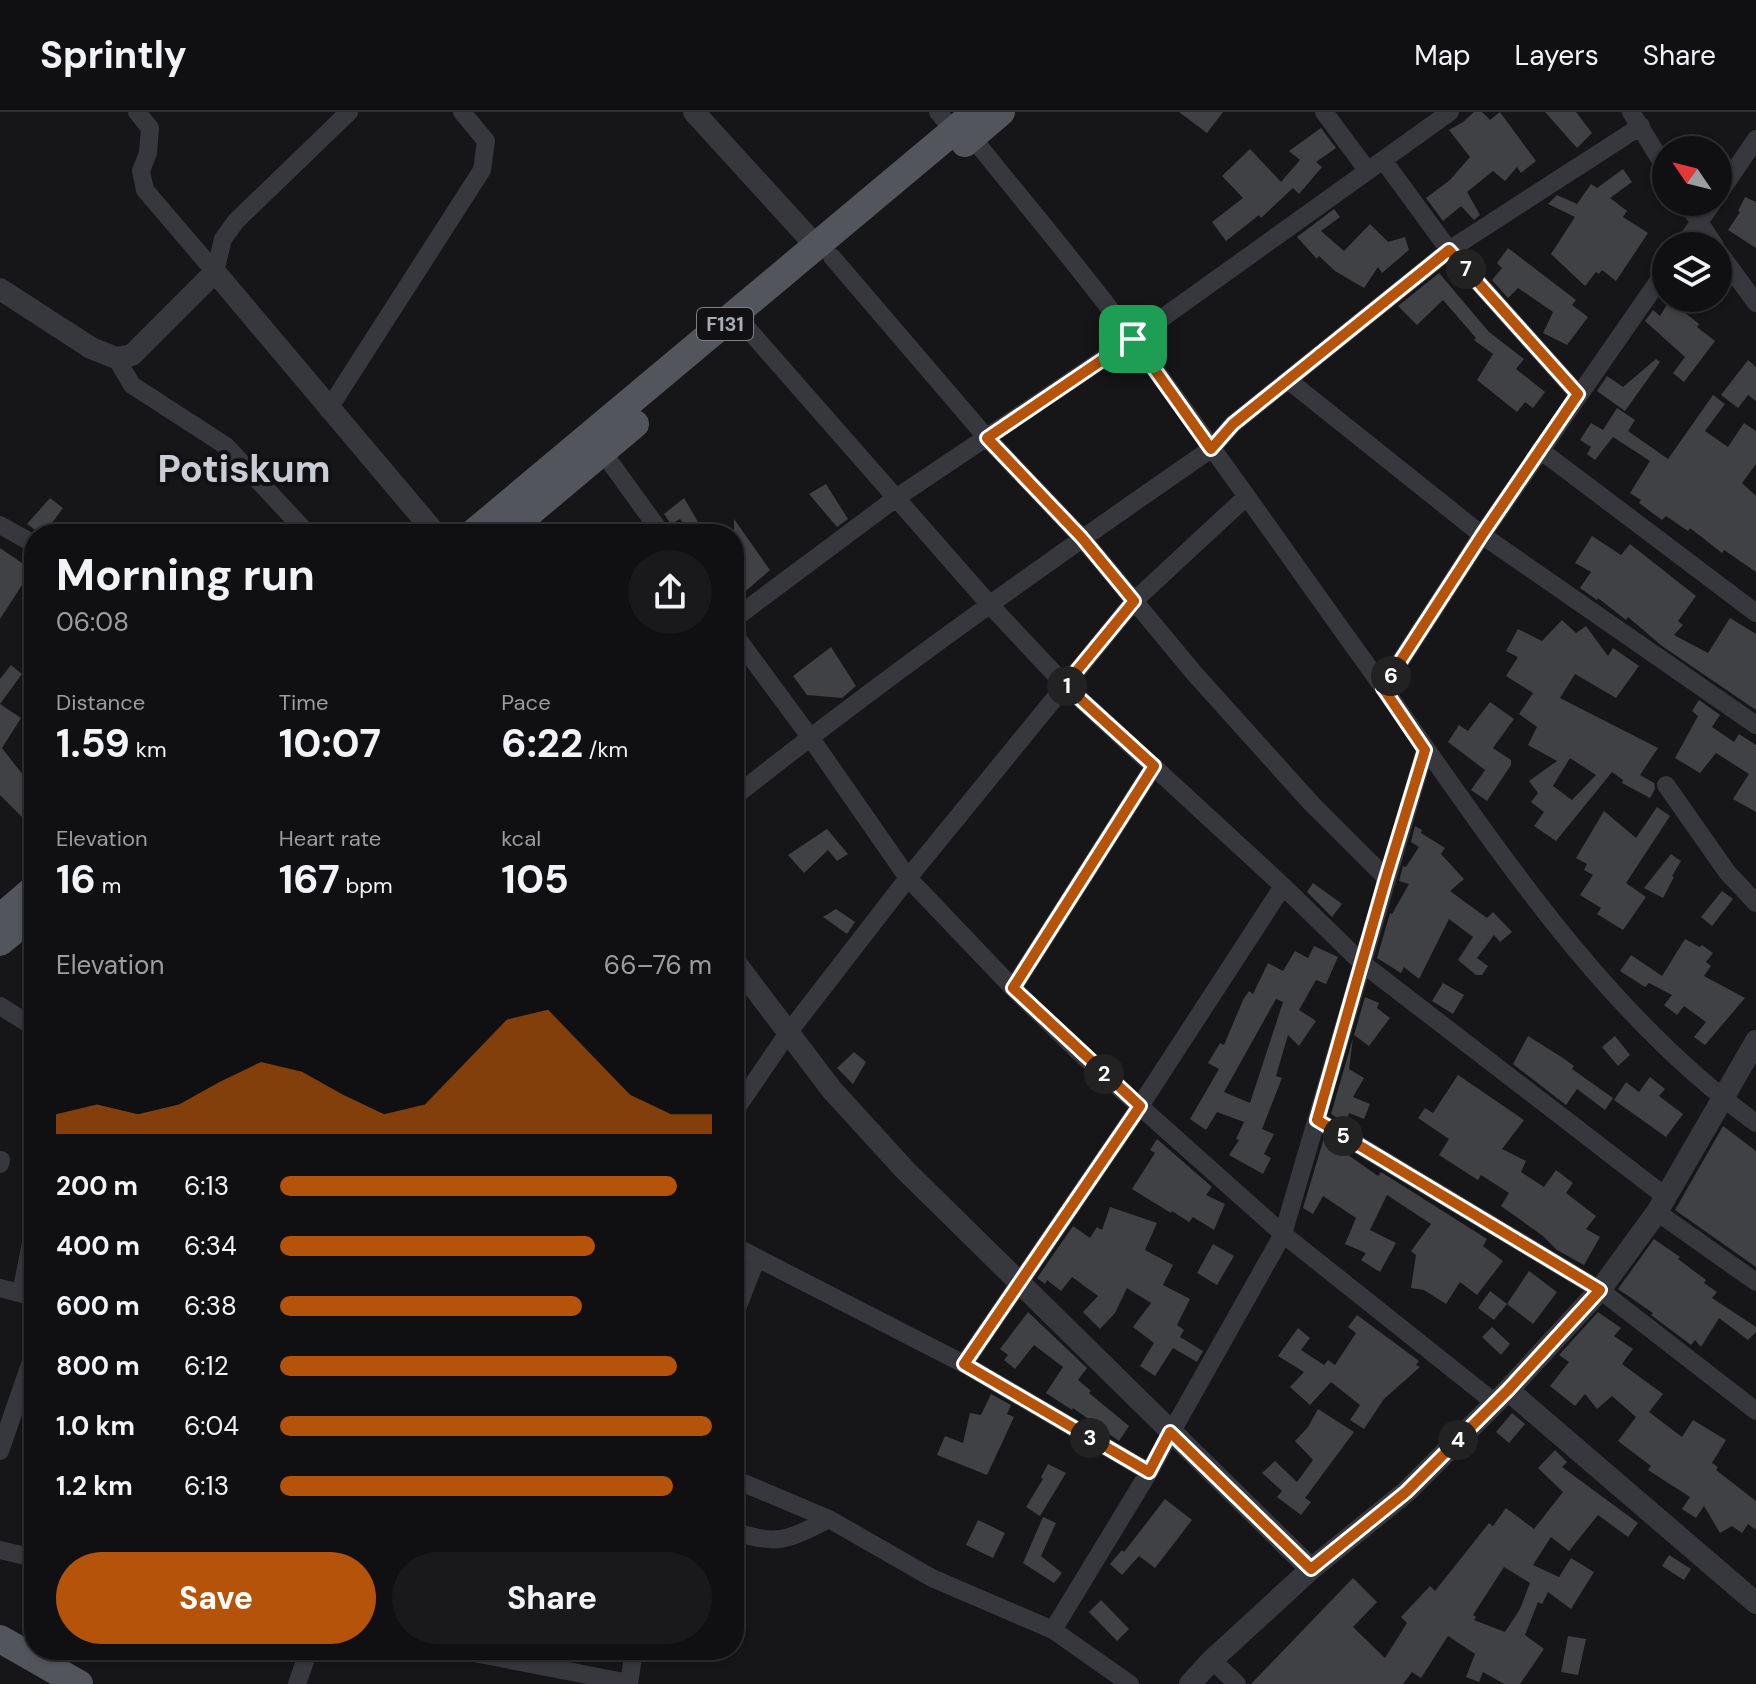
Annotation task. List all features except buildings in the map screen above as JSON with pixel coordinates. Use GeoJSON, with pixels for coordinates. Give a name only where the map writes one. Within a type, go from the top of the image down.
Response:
{"type":"FeatureCollection","features":[{"type":"Feature","properties":{"kind":"main road","name":"F131"},"geometry":{"type":"LineString","coordinates":[[516,524],[747,328],[960,123],[1001,112]]}},
{"type":"Feature","properties":{"kind":"main road","name":"F131"},"geometry":{"type":"LineString","coordinates":[[484,524],[824,252]]}},
{"type":"Feature","properties":{"kind":"main road"},"geometry":{"type":"LineString","coordinates":[[0,918],[24,898]]}},
{"type":"Feature","properties":{"kind":"main road"},"geometry":{"type":"LineString","coordinates":[[0,942],[24,922]]}},
{"type":"Feature","properties":{"kind":"main road"},"geometry":{"type":"LineString","coordinates":[[0,1639],[24,1653]]}},
{"type":"Feature","properties":{"kind":"main road"},"geometry":{"type":"LineString","coordinates":[[37,1660],[79,1684]]}},
{"type":"Feature","properties":{"kind":"street"},"geometry":{"type":"LineString","coordinates":[[137,112],[150,128],[148,153],[141,171],[145,190],[427,524]]}},
{"type":"Feature","properties":{"kind":"street"},"geometry":{"type":"LineString","coordinates":[[0,289],[91,348],[116,358],[132,355],[215,272],[223,239],[236,221],[349,112]]}},
{"type":"Feature","properties":{"kind":"street"},"geometry":{"type":"LineString","coordinates":[[328,408],[482,170],[486,141],[462,112]]}},
{"type":"Feature","properties":{"kind":"street"},"geometry":{"type":"LineString","coordinates":[[694,112],[824,252],[987,438],[1082,538],[1194,673],[1268,756],[1386,878]]}},
{"type":"Feature","properties":{"kind":"street"},"geometry":{"type":"LineString","coordinates":[[1324,112],[1376,166],[1578,394]]}},
{"type":"Feature","properties":{"kind":"street"},"geometry":{"type":"LineString","coordinates":[[744,612],[896,498],[1133,339],[1450,112]]}},
{"type":"Feature","properties":{"kind":"street"},"geometry":{"type":"LineString","coordinates":[[744,789],[990,605],[1211,449],[1233,424],[1449,250],[1636,119],[1652,146]]}},
{"type":"Feature","properties":{"kind":"street"},"geometry":{"type":"LineString","coordinates":[[960,123],[1133,339],[1425,750],[1612,992],[1723,1099],[1756,1123]]}},
{"type":"Feature","properties":{"kind":"street"},"geometry":{"type":"LineString","coordinates":[[1732,174],[1756,139]]}},
{"type":"Feature","properties":{"kind":"street"},"geometry":{"type":"LineString","coordinates":[[1694,216],[1704,232]]}},
{"type":"Feature","properties":{"kind":"street"},"geometry":{"type":"LineString","coordinates":[[1692,232],[1703,216]]}},
{"type":"Feature","properties":{"kind":"street"},"geometry":{"type":"LineString","coordinates":[[1732,270],[1756,303]]}},
{"type":"Feature","properties":{"kind":"street"},"geometry":{"type":"LineString","coordinates":[[1383,688],[1482,535],[1652,290]]}},
{"type":"Feature","properties":{"kind":"street"},"geometry":{"type":"LineString","coordinates":[[747,328],[990,605],[1065,685],[1362,963],[1756,1282]]}},
{"type":"Feature","properties":{"kind":"street"},"geometry":{"type":"LineString","coordinates":[[116,358],[132,385],[226,446],[299,524]]}},
{"type":"Feature","properties":{"kind":"street"},"geometry":{"type":"LineString","coordinates":[[1288,380],[1482,535],[1756,725]]}},
{"type":"Feature","properties":{"kind":"street"},"geometry":{"type":"LineString","coordinates":[[1540,450],[1756,613]]}},
{"type":"Feature","properties":{"kind":"street"},"geometry":{"type":"LineString","coordinates":[[602,451],[655,524]]}},
{"type":"Feature","properties":{"kind":"street"},"geometry":{"type":"LineString","coordinates":[[744,1097],[788,1033],[908,878],[1134,601],[1246,497]]}},
{"type":"Feature","properties":{"kind":"street"},"geometry":{"type":"LineString","coordinates":[[0,525],[24,538]]}},
{"type":"Feature","properties":{"kind":"street"},"geometry":{"type":"LineString","coordinates":[[744,648],[908,878],[1013,988],[1283,1234],[1501,1396],[1756,1603]]}},
{"type":"Feature","properties":{"kind":"street"},"geometry":{"type":"LineString","coordinates":[[1053,1630],[1149,1472],[1283,1234],[1425,750]]}},
{"type":"Feature","properties":{"kind":"street"},"geometry":{"type":"LineString","coordinates":[[1013,988],[1154,766]]}},
{"type":"Feature","properties":{"kind":"street"},"geometry":{"type":"LineString","coordinates":[[1666,785],[1727,872],[1756,903]]}},
{"type":"Feature","properties":{"kind":"street"},"geometry":{"type":"LineString","coordinates":[[964,1364],[1140,1106],[1283,886]]}},
{"type":"Feature","properties":{"kind":"street"},"geometry":{"type":"LineString","coordinates":[[744,974],[832,1090],[905,1170],[1311,1569]]}},
{"type":"Feature","properties":{"kind":"street"},"geometry":{"type":"LineString","coordinates":[[0,1006],[24,1021]]}},
{"type":"Feature","properties":{"kind":"street"},"geometry":{"type":"LineString","coordinates":[[1190,1684],[1311,1569],[1406,1492],[1600,1290],[1662,1204],[1756,1041]]}},
{"type":"Feature","properties":{"kind":"street"},"geometry":{"type":"LineString","coordinates":[[1317,1120],[1600,1290],[1756,1411]]}},
{"type":"Feature","properties":{"kind":"street"},"geometry":{"type":"LineString","coordinates":[[744,1252],[964,1364],[1149,1472]]}},
{"type":"Feature","properties":{"kind":"street"},"geometry":{"type":"LineString","coordinates":[[744,1291],[756,1260]]}},
{"type":"Feature","properties":{"kind":"street"},"geometry":{"type":"LineString","coordinates":[[0,1288],[24,1294]]}},
{"type":"Feature","properties":{"kind":"street"},"geometry":{"type":"LineString","coordinates":[[0,1451],[24,1382]]}},
{"type":"Feature","properties":{"kind":"street"},"geometry":{"type":"LineString","coordinates":[[744,1483],[829,1519],[932,1578],[1053,1630],[1130,1684]]}},
{"type":"Feature","properties":{"kind":"street"},"geometry":{"type":"LineString","coordinates":[[744,1534],[769,1541],[788,1539],[829,1519]]}},
{"type":"Feature","properties":{"kind":"street"},"geometry":{"type":"LineString","coordinates":[[0,1550],[24,1556]]}},
{"type":"Feature","properties":{"kind":"street"},"geometry":{"type":"LineString","coordinates":[[297,1684],[305,1660]]}},
{"type":"Feature","properties":{"kind":"street"},"geometry":{"type":"LineString","coordinates":[[511,1660],[629,1683],[632,1660]]}},
{"type":"Feature","properties":{"kind":"street"},"geometry":{"type":"LineString","coordinates":[[1212,1660],[1237,1684]]}},
{"type":"Feature","properties":{"kind":"district","name":"Potiskum"},"geometry":{"type":"Point","coordinates":[244,469]}},
{"type":"Feature","properties":{"kind":"route"},"geometry":{"type":"LineString","coordinates":[[1449,250],[1578,394],[1383,688],[1425,750],[1317,1120],[1600,1290],[1508,1390],[1406,1492],[1311,1569],[1170,1432],[1149,1472],[964,1364],[1140,1106],[1013,988],[1154,766],[1065,685],[1134,601],[1082,538],[987,438],[1133,339],[1211,449],[1233,424],[1449,250]]}}]}
